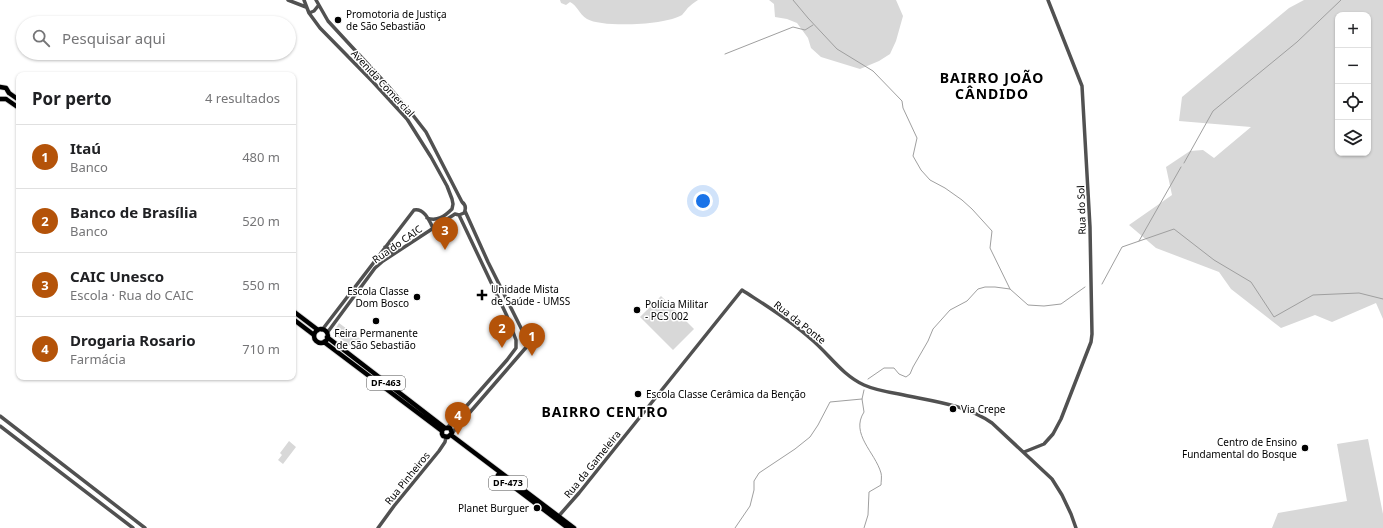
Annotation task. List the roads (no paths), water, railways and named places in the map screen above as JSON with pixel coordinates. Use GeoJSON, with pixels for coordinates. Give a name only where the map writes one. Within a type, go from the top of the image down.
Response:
{"type":"FeatureCollection","features":[{"type":"Feature","properties":{"kind":"main road"},"geometry":{"type":"LineString","coordinates":[[0,87],[9,90],[9,93],[16,98]]}},
{"type":"Feature","properties":{"kind":"main road"},"geometry":{"type":"LineString","coordinates":[[6,99],[9,96],[9,93]]}},
{"type":"Feature","properties":{"kind":"main road"},"geometry":{"type":"LineString","coordinates":[[0,99],[6,99],[16,106]]}},
{"type":"Feature","properties":{"kind":"main road","name":"DF-463"},"geometry":{"type":"LineString","coordinates":[[296,314],[327,335],[445,429]]}},
{"type":"Feature","properties":{"kind":"main road","name":"DF-463"},"geometry":{"type":"LineString","coordinates":[[296,320],[314,335],[316,341],[321,343],[324,342],[445,429]]}},
{"type":"Feature","properties":{"kind":"main road"},"geometry":{"type":"LineString","coordinates":[[314,335],[320,330]]}},
{"type":"Feature","properties":{"kind":"main road"},"geometry":{"type":"LineString","coordinates":[[324,342],[327,335]]}},
{"type":"Feature","properties":{"kind":"main road","name":"DF-473"},"geometry":{"type":"LineString","coordinates":[[450,435],[451,429],[445,429],[444,436],[450,435],[568,528]]}},
{"type":"Feature","properties":{"kind":"main road","name":"DF-473"},"geometry":{"type":"LineString","coordinates":[[557,518],[574,528]]}},
{"type":"Feature","properties":{"kind":"street"},"geometry":{"type":"LineString","coordinates":[[288,0],[306,7]]}},
{"type":"Feature","properties":{"kind":"street","name":"Avenida Comercial"},"geometry":{"type":"LineString","coordinates":[[304,0],[309,13],[328,37],[390,99],[407,119],[447,186],[453,204]]}},
{"type":"Feature","properties":{"kind":"street","name":"Avenida Comercial"},"geometry":{"type":"LineString","coordinates":[[316,0],[318,6],[328,21],[380,77],[426,132],[462,202]]}},
{"type":"Feature","properties":{"kind":"street","name":"Rua do Sol"},"geometry":{"type":"LineString","coordinates":[[1024,452],[1044,444],[1053,434],[1061,419],[1091,342],[1092,334],[1089,216],[1082,86],[1048,0]]}},
{"type":"Feature","properties":{"kind":"street"},"geometry":{"type":"LineString","coordinates":[[309,13],[314,11],[318,6]]}},
{"type":"Feature","properties":{"kind":"street"},"geometry":{"type":"LineString","coordinates":[[373,82],[376,78],[380,77]]}},
{"type":"Feature","properties":{"kind":"street"},"geometry":{"type":"LineString","coordinates":[[390,99],[394,97],[395,94]]}},
{"type":"Feature","properties":{"kind":"street"},"geometry":{"type":"LineString","coordinates":[[440,174],[441,169],[445,170]]}},
{"type":"Feature","properties":{"kind":"street"},"geometry":{"type":"LineString","coordinates":[[427,218],[437,220],[452,210],[453,204],[457,202],[462,202],[465,205],[465,211],[488,262],[526,339],[530,344],[450,435]]}},
{"type":"Feature","properties":{"kind":"street"},"geometry":{"type":"LineString","coordinates":[[320,330],[414,210],[418,209],[422,211],[433,228]]}},
{"type":"Feature","properties":{"kind":"street"},"geometry":{"type":"LineString","coordinates":[[445,429],[516,348],[516,340],[507,316],[457,215],[452,210]]}},
{"type":"Feature","properties":{"kind":"street"},"geometry":{"type":"LineString","coordinates":[[457,215],[462,214],[465,211]]}},
{"type":"Feature","properties":{"kind":"street","name":"Rua do CAIC"},"geometry":{"type":"LineString","coordinates":[[327,335],[372,271],[383,261],[433,228],[457,215]]}},
{"type":"Feature","properties":{"kind":"street"},"geometry":{"type":"LineString","coordinates":[[390,241],[394,247],[400,250]]}},
{"type":"Feature","properties":{"kind":"street"},"geometry":{"type":"LineString","coordinates":[[385,247],[390,249],[392,256]]}},
{"type":"Feature","properties":{"kind":"street"},"geometry":{"type":"LineString","coordinates":[[379,255],[383,261]]}},
{"type":"Feature","properties":{"kind":"street"},"geometry":{"type":"LineString","coordinates":[[481,262],[488,262]]}},
{"type":"Feature","properties":{"kind":"street"},"geometry":{"type":"LineString","coordinates":[[493,288],[498,291],[502,290]]}},
{"type":"Feature","properties":{"kind":"street","name":"Rua da Ponte"},"geometry":{"type":"LineString","coordinates":[[742,290],[797,327],[816,343],[845,372],[865,386],[949,405],[982,416],[996,426],[1024,452]]}},
{"type":"Feature","properties":{"kind":"street","name":"Rua da Gameleira"},"geometry":{"type":"LineString","coordinates":[[557,518],[647,409],[742,290]]}},
{"type":"Feature","properties":{"kind":"street"},"geometry":{"type":"LineString","coordinates":[[516,340],[526,339]]}},
{"type":"Feature","properties":{"kind":"street"},"geometry":{"type":"LineString","coordinates":[[516,348],[524,352]]}},
{"type":"Feature","properties":{"kind":"street"},"geometry":{"type":"LineString","coordinates":[[0,416],[146,528]]}},
{"type":"Feature","properties":{"kind":"street"},"geometry":{"type":"LineString","coordinates":[[0,426],[133,528]]}},
{"type":"Feature","properties":{"kind":"street"},"geometry":{"type":"LineString","coordinates":[[15,438],[22,432]]}},
{"type":"Feature","properties":{"kind":"street","name":"Rua Pinheiros"},"geometry":{"type":"LineString","coordinates":[[378,528],[450,435]]}},
{"type":"Feature","properties":{"kind":"street"},"geometry":{"type":"LineString","coordinates":[[1024,452],[1052,480],[1062,495],[1076,528]]}},
{"type":"Feature","properties":{"kind":"street"},"geometry":{"type":"LineString","coordinates":[[92,496],[96,489]]}},
{"type":"Feature","properties":{"kind":"waterway"},"geometry":{"type":"LineString","coordinates":[[793,0],[837,49],[873,71],[902,101],[903,108],[917,138],[913,156],[921,170],[930,180],[962,200],[992,231],[990,248],[1010,289]]}},
{"type":"Feature","properties":{"kind":"waterway"},"geometry":{"type":"LineString","coordinates":[[1184,163],[1213,111],[1297,42],[1341,0]]}},
{"type":"Feature","properties":{"kind":"waterway"},"geometry":{"type":"LineString","coordinates":[[725,54],[793,27],[805,30],[813,25]]}},
{"type":"Feature","properties":{"kind":"waterway"},"geometry":{"type":"LineString","coordinates":[[1139,241],[1181,167]]}},
{"type":"Feature","properties":{"kind":"waterway"},"geometry":{"type":"LineString","coordinates":[[1102,284],[1122,247],[1174,229],[1214,260],[1251,282],[1274,317],[1313,295],[1359,293],[1383,299]]}},
{"type":"Feature","properties":{"kind":"waterway"},"geometry":{"type":"LineString","coordinates":[[868,379],[884,368],[894,368],[899,374],[906,377],[910,374],[933,329],[950,310],[967,301],[978,289],[985,287],[1010,289],[1028,305],[1044,306],[1061,304],[1085,287]]}},
{"type":"Feature","properties":{"kind":"waterway"},"geometry":{"type":"LineString","coordinates":[[864,390],[862,399],[864,412],[860,420],[860,428],[865,443],[881,473],[881,485],[869,492],[868,515],[864,528]]}},
{"type":"Feature","properties":{"kind":"waterway"},"geometry":{"type":"LineString","coordinates":[[735,528],[750,506],[754,490],[754,481],[759,473],[810,437],[830,402],[862,399]]}},
{"type":"Feature","properties":{"kind":"place","name":"Promotoria de Justiça de São Sebastião"},"geometry":{"type":"Point","coordinates":[338,20]}},
{"type":"Feature","properties":{"kind":"place","name":"CAIC Unesco"},"geometry":{"type":"Point","coordinates":[445,250]}},
{"type":"Feature","properties":{"kind":"place","name":"Unidade Mista de Saúde - UMSS"},"geometry":{"type":"Point","coordinates":[482,295]}},
{"type":"Feature","properties":{"kind":"place","name":"Escola Classe Dom Bosco"},"geometry":{"type":"Point","coordinates":[417,297]}},
{"type":"Feature","properties":{"kind":"place","name":"Polícia Militar - PCS 002"},"geometry":{"type":"Point","coordinates":[637,310]}},
{"type":"Feature","properties":{"kind":"place","name":"Feira Permanente de São Sebastião"},"geometry":{"type":"Point","coordinates":[376,321]}},
{"type":"Feature","properties":{"kind":"place","name":"Banco de Brasília"},"geometry":{"type":"Point","coordinates":[502,348]}},
{"type":"Feature","properties":{"kind":"place","name":"Itaú"},"geometry":{"type":"Point","coordinates":[532,356]}},
{"type":"Feature","properties":{"kind":"place","name":"Escola Classe Cerâmica da Benção"},"geometry":{"type":"Point","coordinates":[638,394]}},
{"type":"Feature","properties":{"kind":"place","name":"Via Crepe"},"geometry":{"type":"Point","coordinates":[953,409]}},
{"type":"Feature","properties":{"kind":"place","name":"Drogaria Rosario"},"geometry":{"type":"Point","coordinates":[458,435]}},
{"type":"Feature","properties":{"kind":"place","name":"Centro de Ensino Fundamental do Bosque"},"geometry":{"type":"Point","coordinates":[1305,448]}},
{"type":"Feature","properties":{"kind":"place","name":"Planet Burguer"},"geometry":{"type":"Point","coordinates":[537,508]}},
{"type":"Feature","properties":{"kind":"district","name":"BAIRRO JOÃO CÂNDIDO"},"geometry":{"type":"Point","coordinates":[992,86]}},
{"type":"Feature","properties":{"kind":"district","name":"BAIRRO CENTRO"},"geometry":{"type":"Point","coordinates":[605,412]}}]}
